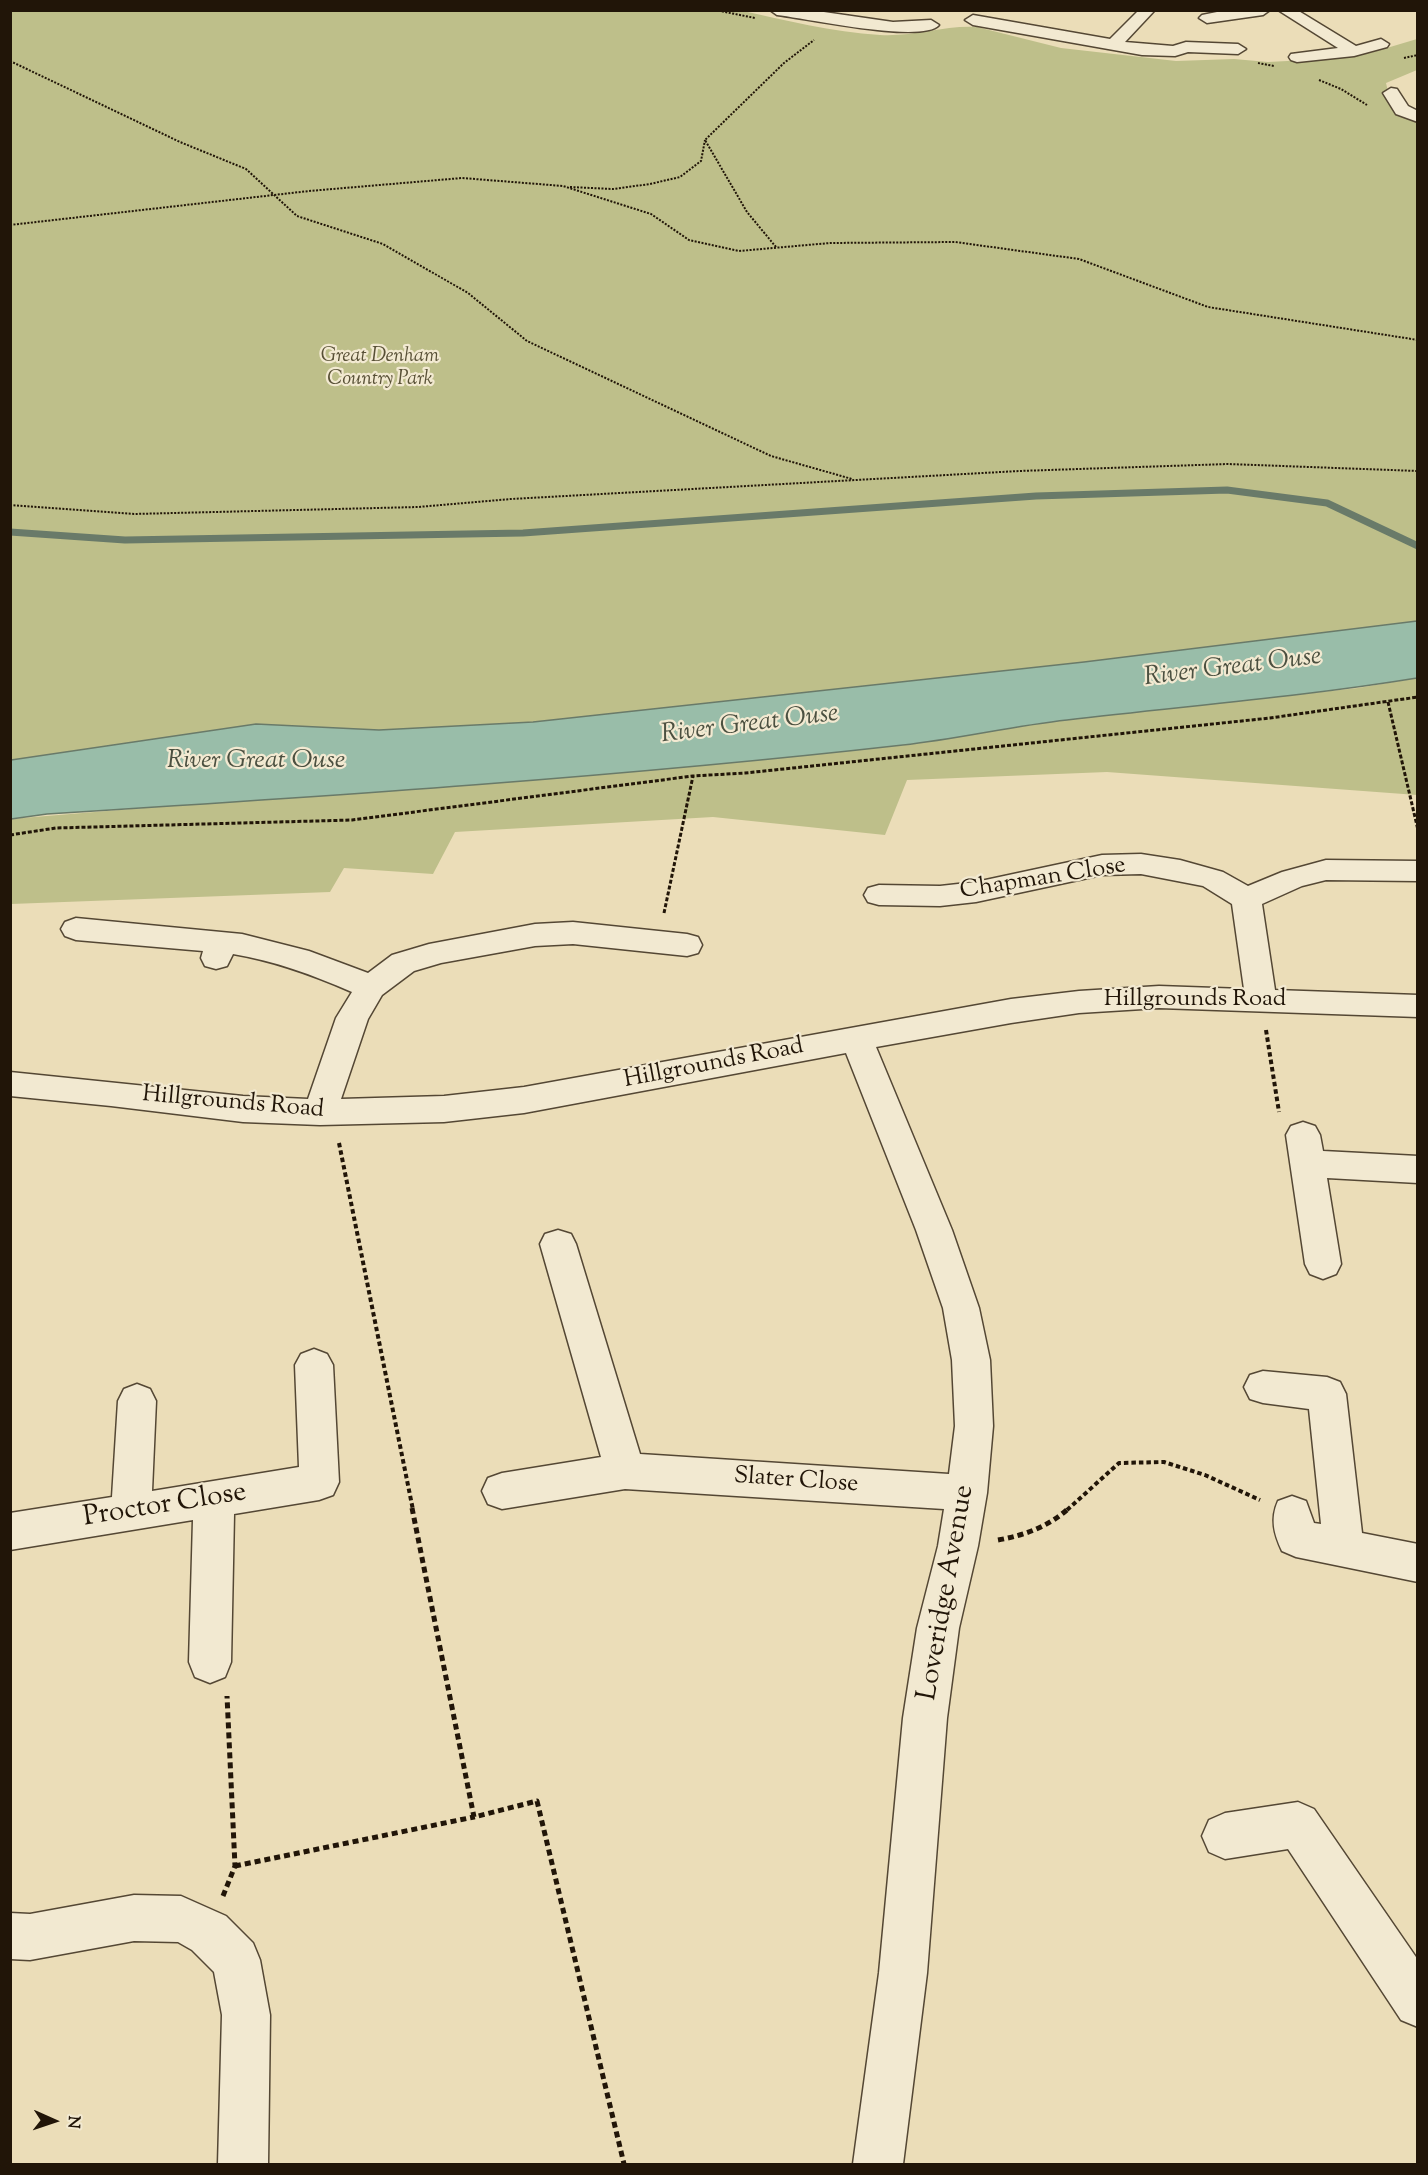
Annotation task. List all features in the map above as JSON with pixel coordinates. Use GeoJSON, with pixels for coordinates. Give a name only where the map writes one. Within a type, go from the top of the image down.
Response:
{"type":"FeatureCollection","features":[{"type":"Feature","properties":{"kind":"street"},"geometry":{"type":"LineString","coordinates":[[777,10],[831,14],[856,22],[911,28],[931,25]]}},
{"type":"Feature","properties":{"kind":"street"},"geometry":{"type":"LineString","coordinates":[[1114,44],[1148,10]]}},
{"type":"Feature","properties":{"kind":"street"},"geometry":{"type":"LineString","coordinates":[[1207,18],[1263,10]]}},
{"type":"Feature","properties":{"kind":"street"},"geometry":{"type":"LineString","coordinates":[[1285,10],[1354,51]]}},
{"type":"Feature","properties":{"kind":"street"},"geometry":{"type":"LineString","coordinates":[[973,20],[1040,34],[1085,39],[1142,50],[1175,51],[1186,47],[1238,49]]}},
{"type":"Feature","properties":{"kind":"street"},"geometry":{"type":"LineString","coordinates":[[1297,57],[1354,51],[1381,44]]}},
{"type":"Feature","properties":{"kind":"street"},"geometry":{"type":"LineString","coordinates":[[1391,93],[1402,110],[1418,117]]}},
{"type":"Feature","properties":{"kind":"street"},"geometry":{"type":"LineString","coordinates":[[1261,1000],[1246,899],[1292,879],[1326,870],[1354,868],[1416,857]]}},
{"type":"Feature","properties":{"kind":"street","name":"Chapman Close"},"geometry":{"type":"LineString","coordinates":[[897,889],[940,896],[976,892],[1102,865],[1141,864],[1180,870],[1213,879],[1246,899]]}},
{"type":"Feature","properties":{"kind":"street"},"geometry":{"type":"LineString","coordinates":[[76,929],[213,947],[286,953],[371,987]]}},
{"type":"Feature","properties":{"kind":"street"},"geometry":{"type":"LineString","coordinates":[[330,1112],[352,1018],[371,987],[403,963],[440,952],[535,935],[670,934]]}},
{"type":"Feature","properties":{"kind":"street","name":"Hillgrounds Road"},"geometry":{"type":"LineString","coordinates":[[10,1084],[111,1093],[243,1110],[330,1112],[444,1109],[524,1100],[1011,1011],[1079,1002],[1159,997],[1418,1006]]}},
{"type":"Feature","properties":{"kind":"street","name":"Loveridge Avenue"},"geometry":{"type":"LineString","coordinates":[[857,1040],[934,1230],[961,1308],[971,1360],[974,1426],[967,1493],[958,1546],[938,1628],[925,1718],[903,1973],[878,2164]]}},
{"type":"Feature","properties":{"kind":"street"},"geometry":{"type":"LineString","coordinates":[[1323,1264],[1306,1149],[1418,1170]]}},
{"type":"Feature","properties":{"kind":"street"},"geometry":{"type":"LineString","coordinates":[[558,1244],[625,1471]]}},
{"type":"Feature","properties":{"kind":"street","name":"Proctor Close"},"geometry":{"type":"LineString","coordinates":[[10,1532],[319,1482],[314,1365]]}},
{"type":"Feature","properties":{"kind":"street"},"geometry":{"type":"LineString","coordinates":[[1263,1387],[1327,1394],[1344,1548]]}},
{"type":"Feature","properties":{"kind":"street"},"geometry":{"type":"LineString","coordinates":[[131,1513],[137,1401]]}},
{"type":"Feature","properties":{"kind":"street","name":"Slater Close"},"geometry":{"type":"LineString","coordinates":[[502,1491],[625,1471],[967,1493]]}},
{"type":"Feature","properties":{"kind":"street"},"geometry":{"type":"LineString","coordinates":[[210,1662],[214,1499]]}},
{"type":"Feature","properties":{"kind":"street"},"geometry":{"type":"LineString","coordinates":[[1292,1514],[1296,1538],[1418,1563]]}},
{"type":"Feature","properties":{"kind":"street"},"geometry":{"type":"LineString","coordinates":[[1225,1836],[1298,1825],[1418,2003]]}},
{"type":"Feature","properties":{"kind":"street"},"geometry":{"type":"LineString","coordinates":[[10,1936],[30,1937],[134,1918],[181,1919],[209,1933],[236,1960],[246,2015],[243,2164]]}},
{"type":"Feature","properties":{"kind":"path"},"geometry":{"type":"LineString","coordinates":[[10,225],[275,195],[462,178],[613,189],[680,177],[701,162],[705,140],[784,63],[819,37]]}},
{"type":"Feature","properties":{"kind":"path"},"geometry":{"type":"LineString","coordinates":[[10,61],[180,142],[246,169],[297,216],[383,244],[468,293],[527,341],[771,456],[856,480]]}},
{"type":"Feature","properties":{"kind":"path"},"geometry":{"type":"LineString","coordinates":[[705,140],[747,212],[776,248]]}},
{"type":"Feature","properties":{"kind":"path"},"geometry":{"type":"LineString","coordinates":[[563,186],[651,214],[689,240],[739,251],[830,243],[955,242],[1079,259],[1208,307],[1416,339]]}},
{"type":"Feature","properties":{"kind":"path"},"geometry":{"type":"LineString","coordinates":[[10,505],[134,514],[327,510],[418,507],[511,499],[1019,471],[1228,464],[1418,471]]}},
{"type":"Feature","properties":{"kind":"path"},"geometry":{"type":"LineString","coordinates":[[10,835],[56,828],[352,820],[693,776],[745,773],[1270,718],[1418,697]]}},
{"type":"Feature","properties":{"kind":"path"},"geometry":{"type":"LineString","coordinates":[[1388,702],[1416,857]]}},
{"type":"Feature","properties":{"kind":"path"},"geometry":{"type":"LineString","coordinates":[[670,934],[693,776]]}},
{"type":"Feature","properties":{"kind":"path"},"geometry":{"type":"LineString","coordinates":[[1261,1000],[1280,1118],[1306,1149]]}},
{"type":"Feature","properties":{"kind":"path"},"geometry":{"type":"LineString","coordinates":[[330,1112],[339,1146],[474,1816]]}},
{"type":"Feature","properties":{"kind":"path"},"geometry":{"type":"LineString","coordinates":[[958,1546],[1025,1535],[1056,1520],[1119,1463],[1164,1462],[1205,1475],[1292,1514]]}},
{"type":"Feature","properties":{"kind":"path"},"geometry":{"type":"LineString","coordinates":[[209,1933],[235,1866],[227,1677],[210,1662]]}},
{"type":"Feature","properties":{"kind":"path"},"geometry":{"type":"LineString","coordinates":[[235,1866],[537,1801],[624,2164]]}},
{"type":"Feature","properties":{"kind":"green space","name":"Great Denham Country Park"},"geometry":{"type":"Polygon","coordinates":[[[738,10],[791,22],[880,35],[977,27],[1061,48],[1176,61],[1234,59],[1268,62],[1326,59],[1370,53],[1417,39],[1417,70],[1386,83],[1390,100],[1417,119],[1417,621],[1084,662],[533,722],[379,730],[256,724],[11,760],[11,11],[738,10]]]}},
{"type":"Feature","properties":{"kind":"green space"},"geometry":{"type":"Polygon","coordinates":[[[1417,678],[1417,795],[1107,772],[907,780],[885,835],[713,817],[455,832],[433,874],[344,868],[330,892],[11,904],[10,819],[906,745],[1062,720],[1358,688],[1417,678]]]}},
{"type":"Feature","properties":{"kind":"water","name":"River Great Ouse"},"geometry":{"type":"Polygon","coordinates":[[[1417,621],[1417,678],[1373,685],[1046,723],[924,742],[690,767],[476,785],[47,814],[11,819],[11,760],[256,724],[379,730],[533,722],[1084,662],[1417,621]]]}},
{"type":"Feature","properties":{"kind":"waterway"},"geometry":{"type":"LineString","coordinates":[[10,532],[125,540],[523,533],[1036,496],[1227,490],[1327,503],[1418,546]]}}]}
